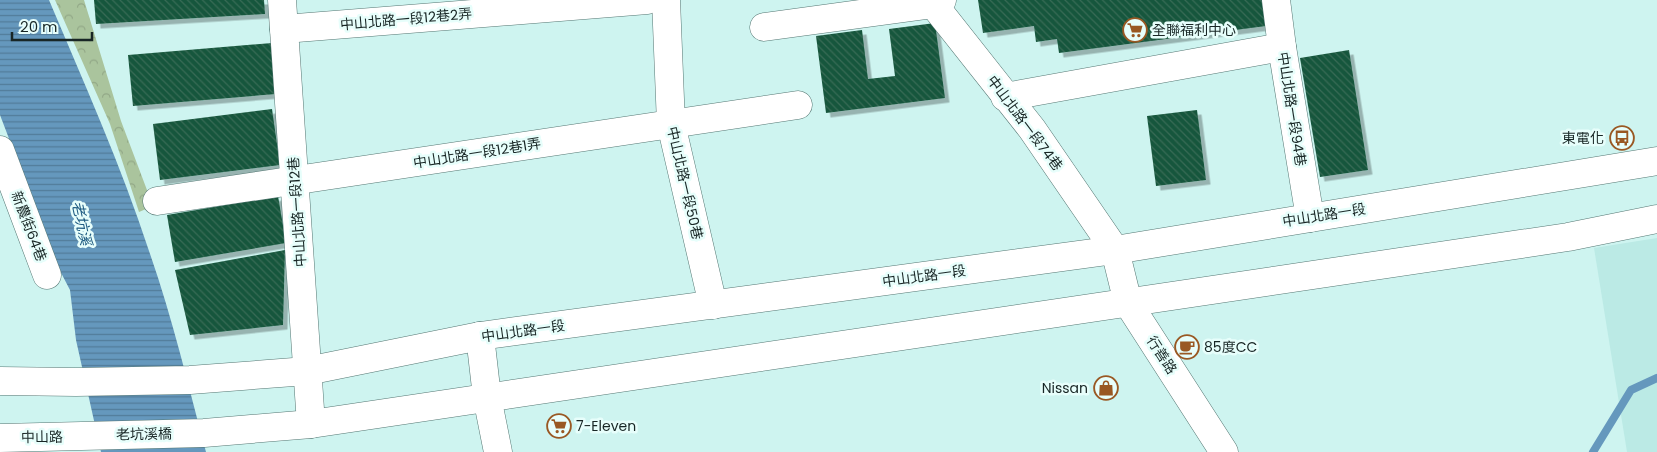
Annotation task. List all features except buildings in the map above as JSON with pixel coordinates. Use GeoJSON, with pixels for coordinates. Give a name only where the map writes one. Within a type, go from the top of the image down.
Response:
{"type":"FeatureCollection","features":[{"type":"Feature","properties":{"kind":"main road","name":"中山北路一段12巷"},"geometry":{"type":"LineString","coordinates":[[282,0],[311,424]]}},
{"type":"Feature","properties":{"kind":"main road","name":"中山北路一段12巷2弄"},"geometry":{"type":"LineString","coordinates":[[284,29],[647,0]]}},
{"type":"Feature","properties":{"kind":"main road","name":"中山北路一段50巷"},"geometry":{"type":"LineString","coordinates":[[666,0],[670,124],[712,305]]}},
{"type":"Feature","properties":{"kind":"main road","name":"中山北路一段94巷"},"geometry":{"type":"LineString","coordinates":[[1276,0],[1310,218]]}},
{"type":"Feature","properties":{"kind":"main road"},"geometry":{"type":"LineString","coordinates":[[764,27],[935,1]]}},
{"type":"Feature","properties":{"kind":"main road","name":"中山北路一段74巷"},"geometry":{"type":"LineString","coordinates":[[935,1],[1005,97],[1032,129],[1115,250]]}},
{"type":"Feature","properties":{"kind":"main road"},"geometry":{"type":"LineString","coordinates":[[1005,97],[1282,47]]}},
{"type":"Feature","properties":{"kind":"main road","name":"中山北路一段12巷1弄"},"geometry":{"type":"LineString","coordinates":[[157,201],[798,105]]}},
{"type":"Feature","properties":{"kind":"main road","name":"新農街64巷"},"geometry":{"type":"LineString","coordinates":[[0,150],[47,275]]}},
{"type":"Feature","properties":{"kind":"main road","name":"中山北路一段"},"geometry":{"type":"LineString","coordinates":[[0,382],[190,380],[308,371],[480,336],[1115,250],[1657,161]]}},
{"type":"Feature","properties":{"kind":"main road"},"geometry":{"type":"LineString","coordinates":[[311,424],[1568,237],[1657,219]]}},
{"type":"Feature","properties":{"kind":"main road","name":"行善路"},"geometry":{"type":"LineString","coordinates":[[1115,250],[1128,303],[1224,452]]}},
{"type":"Feature","properties":{"kind":"main road"},"geometry":{"type":"LineString","coordinates":[[480,336],[487,397],[498,452]]}},
{"type":"Feature","properties":{"kind":"main road","name":"老坑溪橋"},"geometry":{"type":"LineString","coordinates":[[82,441],[311,424]]}},
{"type":"Feature","properties":{"kind":"main road","name":"中山路"},"geometry":{"type":"LineString","coordinates":[[0,438],[82,441]]}},
{"type":"Feature","properties":{"kind":"shaded area"},"geometry":{"type":"Polygon","coordinates":[[[1657,238],[1657,452],[1627,452],[1594,248],[1657,238]]]}},
{"type":"Feature","properties":{"kind":"green space"},"geometry":{"type":"Polygon","coordinates":[[[55,0],[84,0],[121,121],[153,206],[139,212],[110,124],[55,0]]]}},
{"type":"Feature","properties":{"kind":"water","name":"老坑溪"},"geometry":{"type":"Polygon","coordinates":[[[0,0],[49,0],[102,124],[138,219],[172,325],[206,452],[101,452],[76,340],[70,290],[58,267],[0,115],[0,0]]]}},
{"type":"Feature","properties":{"kind":"waterway"},"geometry":{"type":"LineString","coordinates":[[1593,452],[1631,390],[1657,378]]}},
{"type":"Feature","properties":{"kind":"place","name":"全聯福利中心"},"geometry":{"type":"Point","coordinates":[1135,30]}},
{"type":"Feature","properties":{"kind":"place","name":"東電化"},"geometry":{"type":"Point","coordinates":[1622,138]}},
{"type":"Feature","properties":{"kind":"place","name":"85度CC"},"geometry":{"type":"Point","coordinates":[1187,347]}},
{"type":"Feature","properties":{"kind":"place","name":"Nissan"},"geometry":{"type":"Point","coordinates":[1106,388]}},
{"type":"Feature","properties":{"kind":"place","name":"7-Eleven"},"geometry":{"type":"Point","coordinates":[559,426]}}]}
